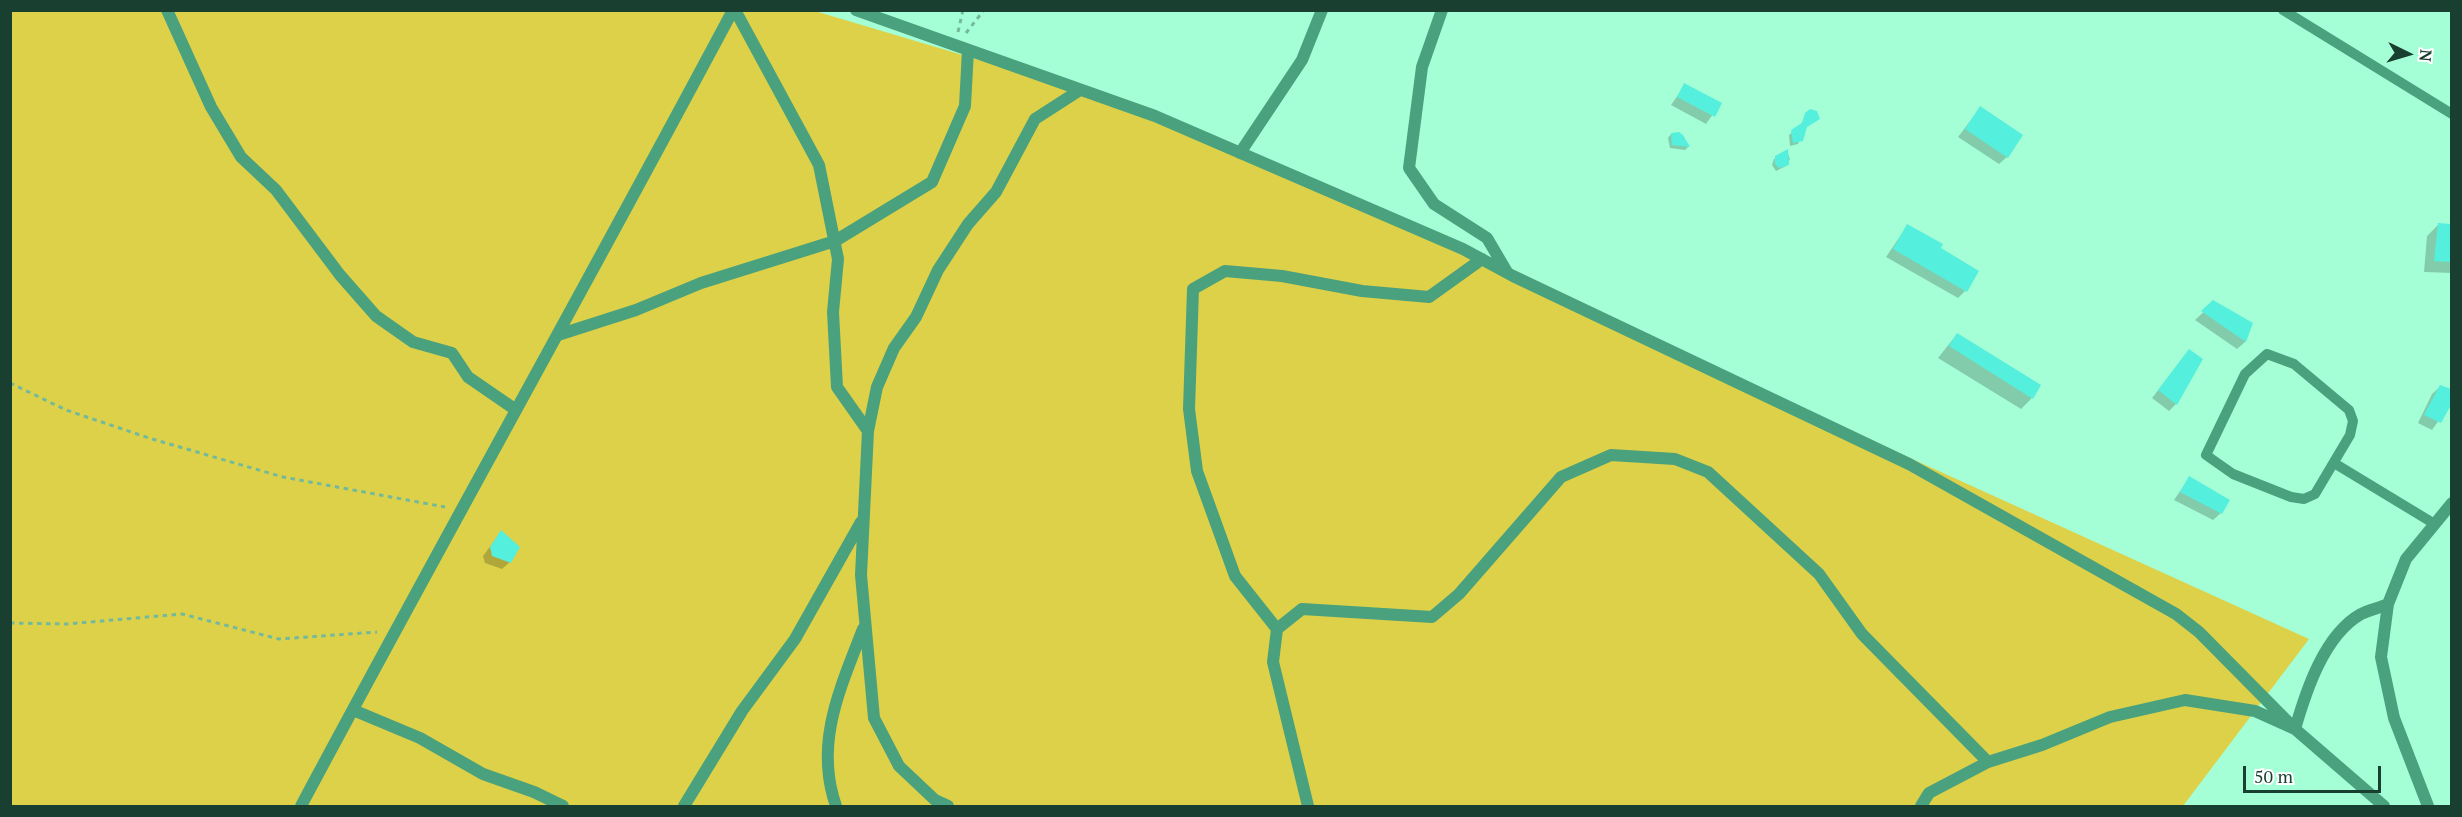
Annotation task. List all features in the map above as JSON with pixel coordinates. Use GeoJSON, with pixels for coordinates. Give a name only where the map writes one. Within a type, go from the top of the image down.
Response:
{"type":"FeatureCollection","features":[{"type":"Feature","properties":{"kind":"street"},"geometry":{"type":"LineString","coordinates":[[167,10],[211,107],[242,157],[276,190],[340,275],[376,316],[413,342],[452,353],[468,377],[516,410]]}},
{"type":"Feature","properties":{"kind":"street"},"geometry":{"type":"LineString","coordinates":[[301,807],[394,631],[558,336],[734,10]]}},
{"type":"Feature","properties":{"kind":"street"},"geometry":{"type":"LineString","coordinates":[[734,10],[819,165],[838,259],[833,312],[837,387],[868,431]]}},
{"type":"Feature","properties":{"kind":"street"},"geometry":{"type":"LineString","coordinates":[[856,10],[1155,116],[1482,259],[1909,464],[2176,614],[2199,632],[2295,729],[2384,807]]}},
{"type":"Feature","properties":{"kind":"street"},"geometry":{"type":"LineString","coordinates":[[1240,153],[1302,60],[1322,10]]}},
{"type":"Feature","properties":{"kind":"street"},"geometry":{"type":"LineString","coordinates":[[1442,10],[1422,67],[1409,168],[1434,204],[1487,238],[1508,273]]}},
{"type":"Feature","properties":{"kind":"street"},"geometry":{"type":"LineString","coordinates":[[558,336],[636,310],[701,283],[835,242],[932,182],[964,106],[968,50]]}},
{"type":"Feature","properties":{"kind":"street"},"geometry":{"type":"LineString","coordinates":[[948,807],[935,800],[899,766],[874,718],[861,575],[868,431],[877,387],[894,348],[915,317],[938,270],[968,225],[996,192],[1035,119],[1080,90]]}},
{"type":"Feature","properties":{"kind":"street"},"geometry":{"type":"LineString","coordinates":[[1277,629],[1235,576],[1197,471],[1189,409],[1193,289],[1225,271],[1282,276],[1362,291],[1429,297],[1482,259]]}},
{"type":"Feature","properties":{"kind":"street"},"geometry":{"type":"LineString","coordinates":[[1308,807],[1273,662],[1277,629],[1302,609],[1432,616],[1459,594],[1561,477],[1611,455],[1675,459],[1708,472],[1819,574],[1862,634],[1988,762]]}},
{"type":"Feature","properties":{"kind":"street"},"geometry":{"type":"LineString","coordinates":[[2428,807],[2394,718],[2381,657],[2388,604],[2406,559],[2451,503]]}},
{"type":"Feature","properties":{"kind":"street"},"geometry":{"type":"LineString","coordinates":[[684,807],[742,711],[795,639],[862,521]]}},
{"type":"Feature","properties":{"kind":"street"},"geometry":{"type":"LineString","coordinates":[[2295,729],[2308,686],[2342,630],[2361,615],[2388,604]]}},
{"type":"Feature","properties":{"kind":"street"},"geometry":{"type":"LineString","coordinates":[[836,807],[828,783],[826,762],[828,742],[843,680],[864,625]]}},
{"type":"Feature","properties":{"kind":"street"},"geometry":{"type":"LineString","coordinates":[[1921,807],[1929,793],[1988,762],[2042,745],[2110,717],[2185,700],[2255,711],[2295,729]]}},
{"type":"Feature","properties":{"kind":"street"},"geometry":{"type":"LineString","coordinates":[[352,710],[420,738],[483,774],[534,792],[563,807]]}},
{"type":"Feature","properties":{"kind":"lane"},"geometry":{"type":"LineString","coordinates":[[2283,10],[2451,114]]}},
{"type":"Feature","properties":{"kind":"lane"},"geometry":{"type":"LineString","coordinates":[[2267,354],[2294,364],[2349,410],[2353,421],[2350,435],[2334,463],[2315,494],[2304,499],[2291,497],[2232,474],[2206,455],[2245,374],[2267,354]]}},
{"type":"Feature","properties":{"kind":"lane"},"geometry":{"type":"LineString","coordinates":[[2334,463],[2433,523]]}},
{"type":"Feature","properties":{"kind":"path"},"geometry":{"type":"LineString","coordinates":[[955,46],[963,10]]}},
{"type":"Feature","properties":{"kind":"path"},"geometry":{"type":"LineString","coordinates":[[955,46],[984,10]]}},
{"type":"Feature","properties":{"kind":"path"},"geometry":{"type":"LineString","coordinates":[[10,383],[66,410],[152,439],[283,477],[461,510]]}},
{"type":"Feature","properties":{"kind":"path"},"geometry":{"type":"LineString","coordinates":[[10,623],[67,624],[183,614],[279,639],[394,631]]}},
{"type":"Feature","properties":{"kind":"shaded area"},"geometry":{"type":"Polygon","coordinates":[[[10,11],[815,11],[1080,90],[1401,227],[2309,639],[2183,806],[11,806],[10,11]]]}},
{"type":"Feature","properties":{"kind":"building"},"geometry":{"type":"Polygon","coordinates":[[[1684,83],[1722,103],[1715,117],[1677,97],[1684,83]]]}},
{"type":"Feature","properties":{"kind":"building"},"geometry":{"type":"Polygon","coordinates":[[[1980,106],[2023,135],[2008,158],[1965,129],[1980,106]]]}},
{"type":"Feature","properties":{"kind":"building"},"geometry":{"type":"Polygon","coordinates":[[[1810,109],[1817,111],[1820,119],[1807,127],[1803,141],[1793,143],[1791,130],[1802,123],[1805,113],[1810,109]]]}},
{"type":"Feature","properties":{"kind":"building"},"geometry":{"type":"Polygon","coordinates":[[[1679,132],[1690,147],[1672,145],[1671,133],[1679,132]]]}},
{"type":"Feature","properties":{"kind":"building"},"geometry":{"type":"Polygon","coordinates":[[[1788,149],[1789,165],[1779,168],[1775,164],[1775,156],[1788,149]]]}},
{"type":"Feature","properties":{"kind":"building"},"geometry":{"type":"Polygon","coordinates":[[[2438,223],[2451,224],[2451,262],[2434,261],[2438,223]]]}},
{"type":"Feature","properties":{"kind":"building"},"geometry":{"type":"Polygon","coordinates":[[[1907,224],[1943,244],[1941,248],[1979,271],[1967,292],[1893,249],[1907,224]]]}},
{"type":"Feature","properties":{"kind":"building"},"geometry":{"type":"Polygon","coordinates":[[[2213,300],[2253,323],[2246,342],[2201,311],[2213,300]]]}},
{"type":"Feature","properties":{"kind":"building"},"geometry":{"type":"Polygon","coordinates":[[[1957,333],[2041,385],[2033,399],[1949,346],[1957,333]]]}},
{"type":"Feature","properties":{"kind":"building"},"geometry":{"type":"Polygon","coordinates":[[[2189,349],[2203,359],[2177,405],[2158,390],[2189,349]]]}},
{"type":"Feature","properties":{"kind":"building"},"geometry":{"type":"Polygon","coordinates":[[[2440,385],[2451,389],[2451,405],[2441,423],[2424,415],[2440,385]]]}},
{"type":"Feature","properties":{"kind":"building"},"geometry":{"type":"Polygon","coordinates":[[[2189,476],[2230,500],[2222,514],[2180,492],[2189,476]]]}},
{"type":"Feature","properties":{"kind":"building"},"geometry":{"type":"Polygon","coordinates":[[[501,530],[520,547],[511,563],[492,556],[490,547],[501,530]]]}}]}
